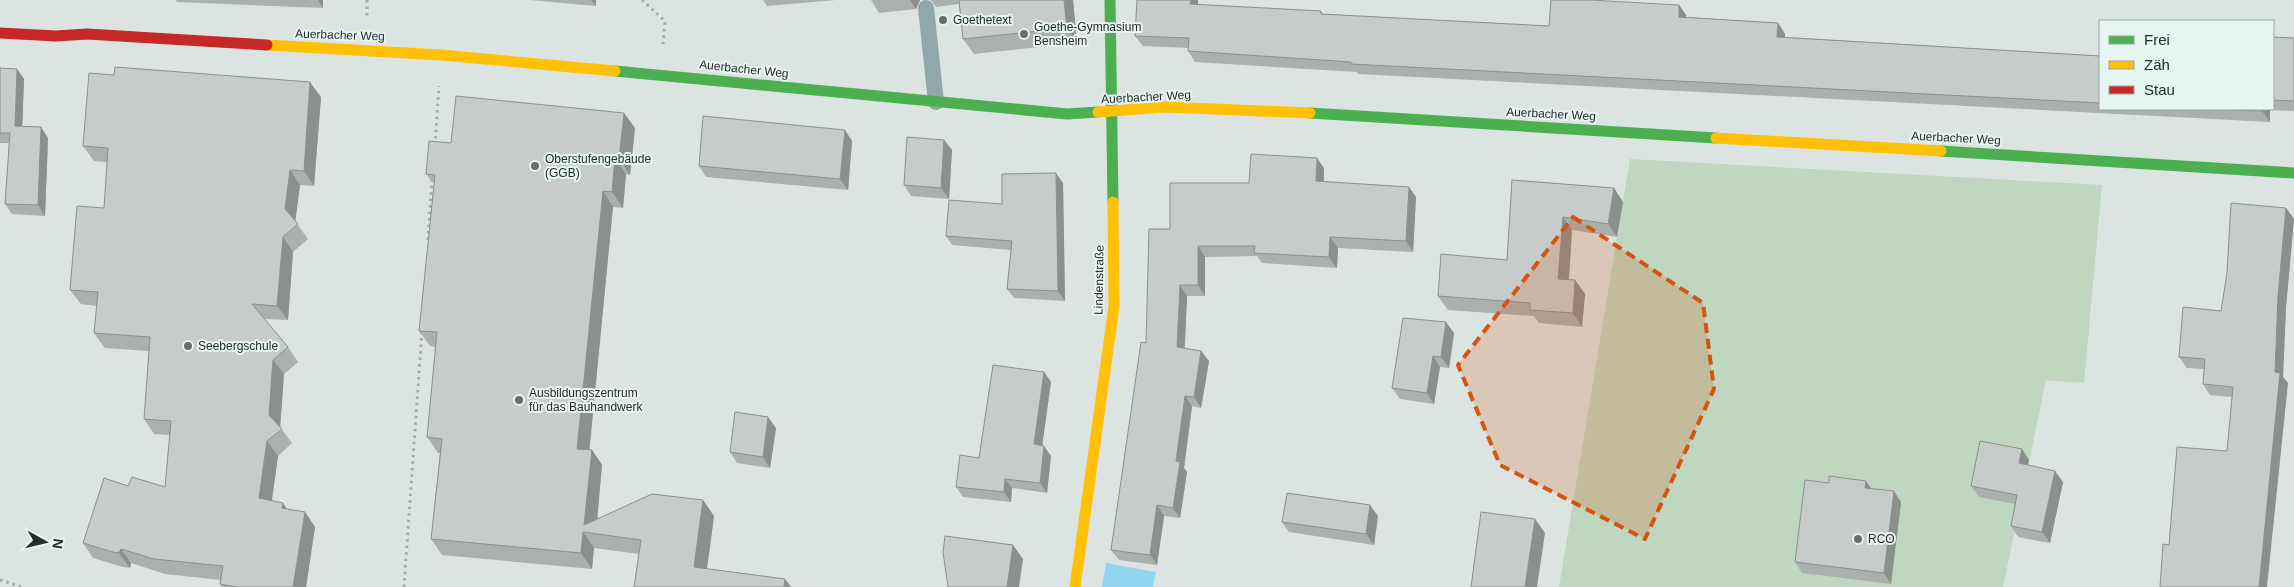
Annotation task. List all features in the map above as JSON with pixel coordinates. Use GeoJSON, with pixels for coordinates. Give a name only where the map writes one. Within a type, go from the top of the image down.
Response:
{"type":"FeatureCollection","features":[{"type":"Feature","properties":{"kind":"street","name":"Lindenstraße"},"geometry":{"type":"LineString","coordinates":[[1075,587],[1114,306],[1110,0]]}},
{"type":"Feature","properties":{"kind":"street","name":"Auerbacher Weg"},"geometry":{"type":"LineString","coordinates":[[0,33],[56,36],[87,34],[390,51],[660,74],[1068,114],[1165,107],[1278,111],[2294,172]]}},
{"type":"Feature","properties":{"kind":"lane"},"geometry":{"type":"LineString","coordinates":[[926,8],[936,102]]}},
{"type":"Feature","properties":{"kind":"path"},"geometry":{"type":"LineString","coordinates":[[642,0],[665,21],[660,74]]}},
{"type":"Feature","properties":{"kind":"path"},"geometry":{"type":"LineString","coordinates":[[434,153],[441,55]]}},
{"type":"Feature","properties":{"kind":"path"},"geometry":{"type":"LineString","coordinates":[[428,242],[433,173]]}},
{"type":"Feature","properties":{"kind":"path"},"geometry":{"type":"LineString","coordinates":[[404,587],[422,321]]}},
{"type":"Feature","properties":{"kind":"path"},"geometry":{"type":"LineString","coordinates":[[0,580],[22,587]]}},
{"type":"Feature","properties":{"kind":"highlighted area"},"geometry":{"type":"Polygon","coordinates":[[[1573,217],[1703,303],[1714,389],[1645,539],[1500,465],[1458,365],[1573,217]]]}},
{"type":"Feature","properties":{"kind":"green space"},"geometry":{"type":"Polygon","coordinates":[[[1630,159],[2102,185],[2084,383],[2046,380],[2003,587],[1559,587],[1630,159]]]}},
{"type":"Feature","properties":{"kind":"water"},"geometry":{"type":"Polygon","coordinates":[[[1106,563],[1156,572],[1153,587],[1102,587],[1106,563]]]}},
{"type":"Feature","properties":{"kind":"building"},"geometry":{"type":"Polygon","coordinates":[[[959,0],[1064,0],[1067,28],[963,39],[959,0]]]}},
{"type":"Feature","properties":{"kind":"building"},"geometry":{"type":"Polygon","coordinates":[[[1137,0],[1191,0],[1190,4],[1321,11],[1321,14],[1549,26],[1551,0],[1590,0],[1679,5],[1679,17],[1778,23],[1777,37],[2099,56],[2099,103],[1351,64],[1351,62],[1188,51],[1189,38],[1135,36],[1137,0]]]}},
{"type":"Feature","properties":{"kind":"building"},"geometry":{"type":"Polygon","coordinates":[[[2274,37],[2294,38],[2294,101],[2274,100],[2274,37]]]}},
{"type":"Feature","properties":{"kind":"building"},"geometry":{"type":"Polygon","coordinates":[[[115,67],[310,82],[304,171],[290,170],[285,209],[298,224],[283,237],[277,306],[252,304],[288,347],[273,360],[269,415],[282,429],[267,441],[259,498],[283,503],[282,508],[305,512],[293,587],[237,587],[220,584],[223,566],[154,559],[121,549],[119,553],[83,543],[104,478],[128,486],[132,477],[165,487],[171,421],[144,419],[150,337],[94,333],[98,292],[70,290],[77,206],[104,208],[108,148],[83,146],[89,73],[114,75],[115,67]]]}},
{"type":"Feature","properties":{"kind":"building"},"geometry":{"type":"Polygon","coordinates":[[[0,68],[17,69],[15,126],[41,127],[38,205],[5,204],[10,133],[0,133],[0,68]]]}},
{"type":"Feature","properties":{"kind":"building"},"geometry":{"type":"Polygon","coordinates":[[[456,96],[624,113],[619,159],[615,158],[612,192],[603,191],[577,449],[592,450],[584,525],[652,494],[703,500],[694,567],[785,579],[784,587],[634,587],[641,540],[583,532],[581,553],[431,539],[442,439],[427,437],[437,332],[419,331],[435,175],[426,174],[429,141],[451,143],[456,96]]]}},
{"type":"Feature","properties":{"kind":"building"},"geometry":{"type":"Polygon","coordinates":[[[703,116],[845,130],[840,179],[699,166],[703,116]]]}},
{"type":"Feature","properties":{"kind":"building"},"geometry":{"type":"Polygon","coordinates":[[[907,137],[944,140],[941,188],[904,185],[907,137]]]}},
{"type":"Feature","properties":{"kind":"building"},"geometry":{"type":"Polygon","coordinates":[[[1251,154],[1317,158],[1316,181],[1409,187],[1406,241],[1330,237],[1329,257],[1254,253],[1255,246],[1198,246],[1198,285],[1180,285],[1177,347],[1201,351],[1194,397],[1185,396],[1176,461],[1180,462],[1173,508],[1157,505],[1150,555],[1111,550],[1141,342],[1146,343],[1149,229],[1170,229],[1170,183],[1249,183],[1251,154]]]}},
{"type":"Feature","properties":{"kind":"building"},"geometry":{"type":"Polygon","coordinates":[[[1056,173],[1058,291],[1007,289],[1012,241],[946,236],[949,200],[1002,204],[1002,174],[1056,173]]]}},
{"type":"Feature","properties":{"kind":"building"},"geometry":{"type":"Polygon","coordinates":[[[1512,180],[1614,188],[1608,224],[1563,217],[1558,279],[1575,280],[1573,313],[1530,310],[1530,303],[1438,296],[1441,254],[1507,260],[1512,180]]]}},
{"type":"Feature","properties":{"kind":"building"},"geometry":{"type":"Polygon","coordinates":[[[2231,203],[2286,208],[2278,296],[2275,372],[2280,373],[2259,587],[2160,587],[2163,544],[2169,545],[2177,447],[2227,451],[2233,387],[2203,384],[2205,359],[2179,357],[2183,307],[2221,311],[2227,273],[2231,203]]]}},
{"type":"Feature","properties":{"kind":"building"},"geometry":{"type":"Polygon","coordinates":[[[1403,318],[1446,322],[1441,357],[1433,356],[1427,393],[1392,388],[1403,318]]]}},
{"type":"Feature","properties":{"kind":"building"},"geometry":{"type":"Polygon","coordinates":[[[993,365],[1044,372],[1034,444],[1044,446],[1040,483],[1005,479],[1004,492],[956,487],[960,455],[979,458],[993,365]]]}},
{"type":"Feature","properties":{"kind":"building"},"geometry":{"type":"Polygon","coordinates":[[[735,412],[768,417],[763,457],[730,452],[735,412]]]}},
{"type":"Feature","properties":{"kind":"building"},"geometry":{"type":"Polygon","coordinates":[[[1980,441],[2022,449],[2019,463],[2055,471],[2042,532],[2011,526],[2017,495],[1971,486],[1980,441]]]}},
{"type":"Feature","properties":{"kind":"building","name":"RCO"},"geometry":{"type":"Polygon","coordinates":[[[1829,476],[1866,481],[1865,488],[1894,491],[1884,573],[1795,562],[1805,480],[1829,483],[1829,476]]]}},
{"type":"Feature","properties":{"kind":"building"},"geometry":{"type":"Polygon","coordinates":[[[1287,493],[1370,505],[1366,534],[1282,522],[1287,493]]]}},
{"type":"Feature","properties":{"kind":"building"},"geometry":{"type":"Polygon","coordinates":[[[1481,512],[1535,519],[1525,587],[1471,587],[1481,512]]]}},
{"type":"Feature","properties":{"kind":"building"},"geometry":{"type":"Polygon","coordinates":[[[945,536],[1013,545],[1007,587],[948,587],[943,552],[945,536]]]}},
{"type":"Feature","properties":{"kind":"traffic: fast"},"geometry":{"type":"LineString","coordinates":[[1110,0],[1113,202]]}},
{"type":"Feature","properties":{"kind":"traffic: fast"},"geometry":{"type":"LineString","coordinates":[[615,71],[1067,114],[1098,112]]}},
{"type":"Feature","properties":{"kind":"traffic: fast"},"geometry":{"type":"LineString","coordinates":[[1310,113],[1716,138]]}},
{"type":"Feature","properties":{"kind":"traffic: fast"},"geometry":{"type":"LineString","coordinates":[[1941,151],[2294,173]]}},
{"type":"Feature","properties":{"kind":"traffic: slow"},"geometry":{"type":"LineString","coordinates":[[267,45],[441,55],[615,71]]}},
{"type":"Feature","properties":{"kind":"traffic: slow"},"geometry":{"type":"LineString","coordinates":[[1098,112],[1165,107],[1310,113]]}},
{"type":"Feature","properties":{"kind":"traffic: slow"},"geometry":{"type":"LineString","coordinates":[[1716,138],[1941,151]]}},
{"type":"Feature","properties":{"kind":"traffic: slow"},"geometry":{"type":"LineString","coordinates":[[1075,587],[1114,306],[1113,202]]}},
{"type":"Feature","properties":{"kind":"traffic: jam"},"geometry":{"type":"LineString","coordinates":[[0,33],[56,36],[87,34],[267,45]]}},
{"type":"Feature","properties":{"kind":"place","name":"Goethetext"},"geometry":{"type":"Point","coordinates":[943,20]}},
{"type":"Feature","properties":{"kind":"place","name":"Goethe-Gymnasium Bensheim"},"geometry":{"type":"Point","coordinates":[1024,34]}},
{"type":"Feature","properties":{"kind":"place","name":"Oberstufengebäude (GGB)"},"geometry":{"type":"Point","coordinates":[535,166]}},
{"type":"Feature","properties":{"kind":"place","name":"Seebergschule"},"geometry":{"type":"Point","coordinates":[188,346]}},
{"type":"Feature","properties":{"kind":"place","name":"Ausbildungszentrum für das Bauhandwerk"},"geometry":{"type":"Point","coordinates":[519,400]}},
{"type":"Feature","properties":{"kind":"place","name":"RCO"},"geometry":{"type":"Point","coordinates":[1858,539]}}]}
